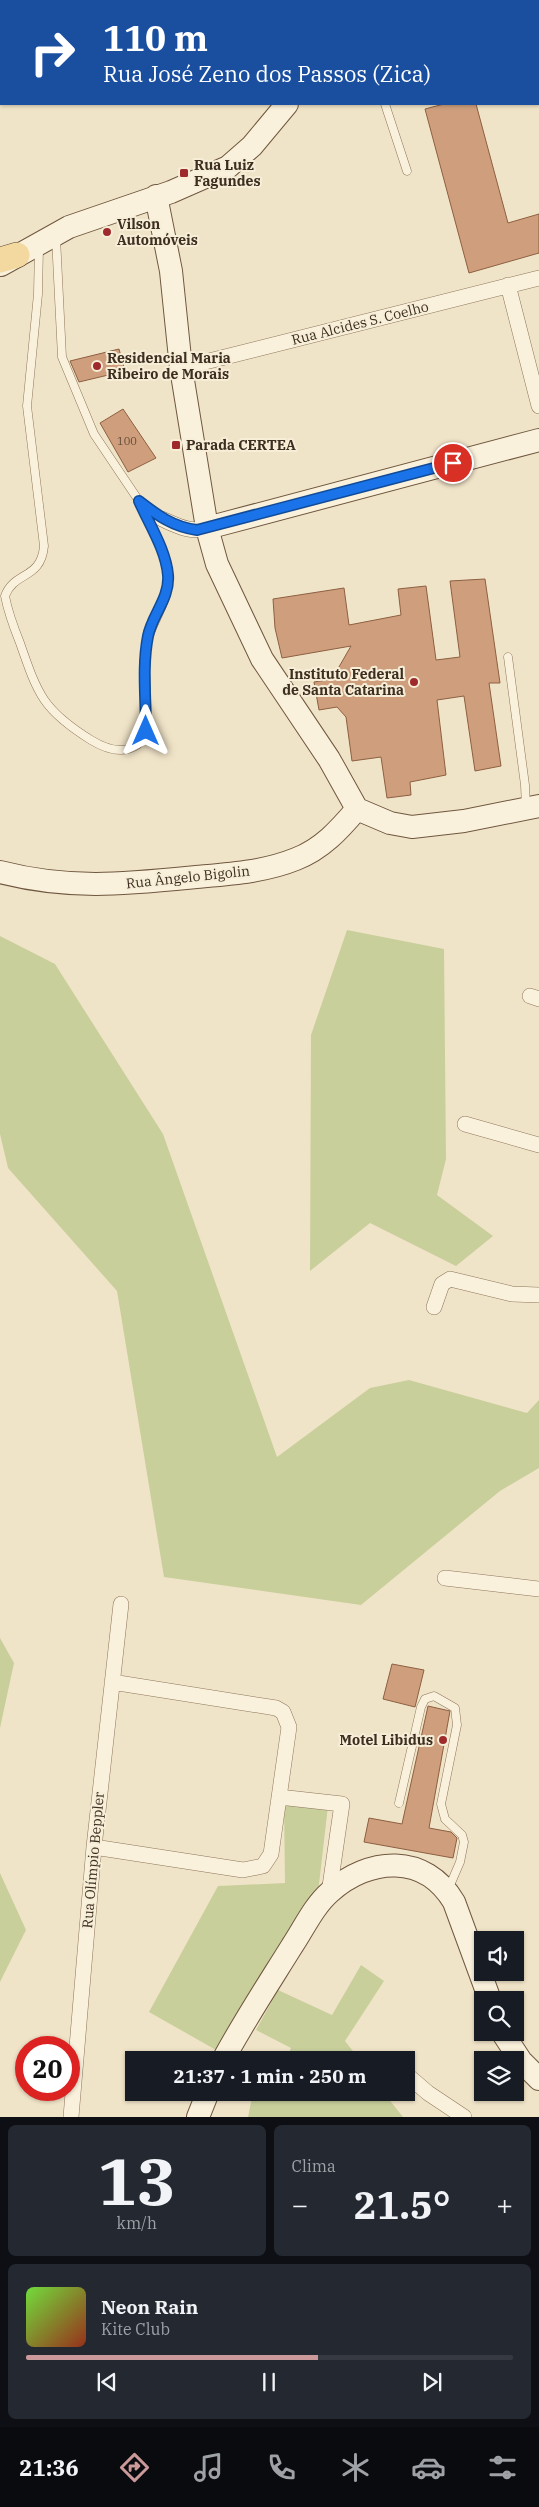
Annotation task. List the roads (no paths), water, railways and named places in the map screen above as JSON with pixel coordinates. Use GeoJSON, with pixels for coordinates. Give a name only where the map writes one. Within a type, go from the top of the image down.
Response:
{"type":"FeatureCollection","features":[{"type":"Feature","properties":{"kind":"main road"},"geometry":{"type":"LineString","coordinates":[[6,260],[88,219],[204,179],[228,167],[252,146],[286,105]]}},
{"type":"Feature","properties":{"kind":"main road"},"geometry":{"type":"LineString","coordinates":[[156,196],[171,272],[181,368],[207,528],[217,564],[262,659],[329,759],[357,809],[390,823],[412,827],[464,820],[532,806]]}},
{"type":"Feature","properties":{"kind":"main road"},"geometry":{"type":"LineString","coordinates":[[207,528],[539,440]]}},
{"type":"Feature","properties":{"kind":"main road","name":"Rua Ângelo Bigolin"},"geometry":{"type":"LineString","coordinates":[[0,872],[52,883],[111,885],[268,869],[297,859],[332,838],[357,809]]}},
{"type":"Feature","properties":{"kind":"main road"},"geometry":{"type":"LineString","coordinates":[[228,2051],[271,1979],[329,1893],[366,1871],[390,1865],[412,1867],[422,1871],[431,1876],[448,1892],[454,1902],[487,1991]]}},
{"type":"Feature","properties":{"kind":"main road"},"geometry":{"type":"LineString","coordinates":[[508,2041],[521,2061],[539,2079]]}},
{"type":"Feature","properties":{"kind":"main road"},"geometry":{"type":"LineString","coordinates":[[198,2117],[204,2101]]}},
{"type":"Feature","properties":{"kind":"street","name":"Rua Alcides S. Coelho"},"geometry":{"type":"LineString","coordinates":[[181,368],[539,278]]}},
{"type":"Feature","properties":{"kind":"street"},"geometry":{"type":"LineString","coordinates":[[508,286],[539,406]]}},
{"type":"Feature","properties":{"kind":"street"},"geometry":{"type":"LineString","coordinates":[[162,519],[182,528],[197,530],[207,528]]}},
{"type":"Feature","properties":{"kind":"street"},"geometry":{"type":"LineString","coordinates":[[465,1124],[539,1144]]}},
{"type":"Feature","properties":{"kind":"street"},"geometry":{"type":"LineString","coordinates":[[434,1307],[442,1284],[450,1280],[512,1294],[539,1295]]}},
{"type":"Feature","properties":{"kind":"street"},"geometry":{"type":"LineString","coordinates":[[444,1578],[539,1589]]}},
{"type":"Feature","properties":{"kind":"street","name":"Rua Olímpio Beppler"},"geometry":{"type":"LineString","coordinates":[[71,2117],[94,1847],[121,1604]]}},
{"type":"Feature","properties":{"kind":"street"},"geometry":{"type":"LineString","coordinates":[[94,1847],[243,1870],[253,1870],[263,1866],[271,1854],[289,1726],[283,1712],[270,1706],[112,1682]]}},
{"type":"Feature","properties":{"kind":"street"},"geometry":{"type":"LineString","coordinates":[[279,1797],[342,1804],[329,1893]]}},
{"type":"Feature","properties":{"kind":"street"},"geometry":{"type":"LineString","coordinates":[[415,2082],[428,2093],[464,2117]]}},
{"type":"Feature","properties":{"kind":"lane"},"geometry":{"type":"LineString","coordinates":[[385,105],[407,171]]}},
{"type":"Feature","properties":{"kind":"lane"},"geometry":{"type":"LineString","coordinates":[[48,239],[62,357],[94,434],[139,501],[166,562],[168,576],[166,594],[148,634],[145,653],[146,731],[138,745],[125,750],[105,749],[64,723],[48,707],[35,686],[5,596],[8,588],[38,567],[43,559],[44,546],[27,406],[38,294],[48,239]]}},
{"type":"Feature","properties":{"kind":"lane"},"geometry":{"type":"LineString","coordinates":[[139,501],[162,519]]}},
{"type":"Feature","properties":{"kind":"lane"},"geometry":{"type":"LineString","coordinates":[[508,657],[525,786],[532,806]]}},
{"type":"Feature","properties":{"kind":"lane"},"geometry":{"type":"LineString","coordinates":[[399,1803],[421,1707],[425,1699],[434,1696],[455,1708],[457,1725],[442,1804],[446,1820],[462,1835],[464,1842],[460,1862],[448,1892]]}},
{"type":"Feature","properties":{"kind":"place","name":"Rua Luiz Fagundes"},"geometry":{"type":"Point","coordinates":[184,173]}},
{"type":"Feature","properties":{"kind":"place","name":"Vilson Automóveis"},"geometry":{"type":"Point","coordinates":[107,232]}},
{"type":"Feature","properties":{"kind":"place","name":"Residencial Maria Ribeiro de Morais"},"geometry":{"type":"Point","coordinates":[97,366]}},
{"type":"Feature","properties":{"kind":"place","name":"Parada CERTEA"},"geometry":{"type":"Point","coordinates":[176,445]}},
{"type":"Feature","properties":{"kind":"place","name":"Instituto Federal de Santa Catarina"},"geometry":{"type":"Point","coordinates":[414,682]}},
{"type":"Feature","properties":{"kind":"place","name":"Motel Libidus"},"geometry":{"type":"Point","coordinates":[443,1740]}}]}
